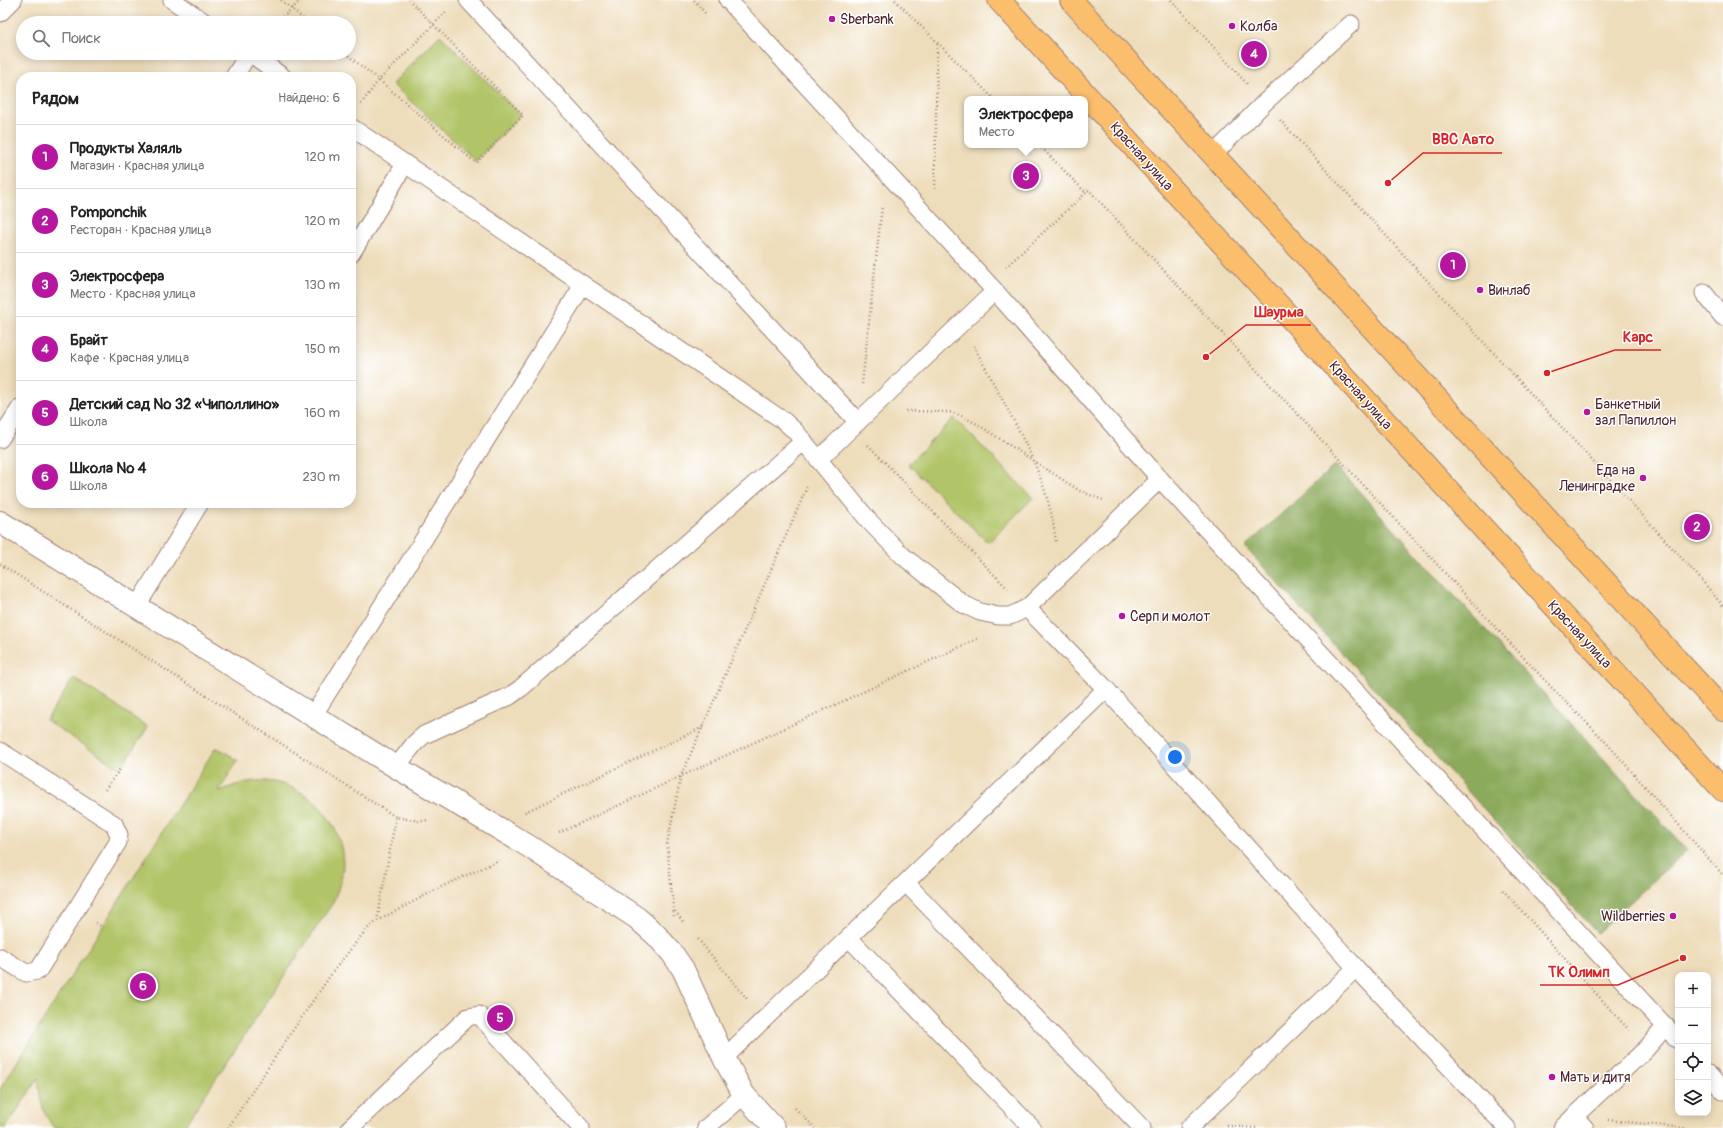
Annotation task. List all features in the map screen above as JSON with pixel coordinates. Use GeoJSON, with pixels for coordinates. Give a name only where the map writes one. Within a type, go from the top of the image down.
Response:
{"type":"FeatureCollection","features":[{"type":"Feature","properties":{"kind":"highway","name":"Красная улица"},"geometry":{"type":"LineString","coordinates":[[999,0],[1087,96]]}},
{"type":"Feature","properties":{"kind":"highway"},"geometry":{"type":"LineString","coordinates":[[1071,0],[1723,710]]}},
{"type":"Feature","properties":{"kind":"highway","name":"Красная улица"},"geometry":{"type":"LineString","coordinates":[[1088,97],[1723,790]]}},
{"type":"Feature","properties":{"kind":"street"},"geometry":{"type":"LineString","coordinates":[[0,522],[138,606],[313,716],[530,847],[637,918],[656,935],[672,953],[686,975],[724,1058],[744,1095],[774,1128]]}},
{"type":"Feature","properties":{"kind":"lane"},"geometry":{"type":"LineString","coordinates":[[0,13],[13,0]]}},
{"type":"Feature","properties":{"kind":"lane"},"geometry":{"type":"LineString","coordinates":[[172,0],[196,16]]}},
{"type":"Feature","properties":{"kind":"lane"},"geometry":{"type":"LineString","coordinates":[[468,0],[859,420]]}},
{"type":"Feature","properties":{"kind":"lane"},"geometry":{"type":"LineString","coordinates":[[728,0],[992,287],[1160,479],[1675,1036]]}},
{"type":"Feature","properties":{"kind":"lane"},"geometry":{"type":"LineString","coordinates":[[1213,155],[1264,103],[1351,24]]}},
{"type":"Feature","properties":{"kind":"lane"},"geometry":{"type":"LineString","coordinates":[[237,72],[245,60]]}},
{"type":"Feature","properties":{"kind":"lane"},"geometry":{"type":"LineString","coordinates":[[259,60],[275,72]]}},
{"type":"Feature","properties":{"kind":"lane"},"geometry":{"type":"LineString","coordinates":[[356,130],[796,431],[870,521],[903,556],[963,604],[980,612],[998,616],[1010,616],[1027,608],[1160,479]]}},
{"type":"Feature","properties":{"kind":"lane"},"geometry":{"type":"LineString","coordinates":[[356,246],[405,164]]}},
{"type":"Feature","properties":{"kind":"lane"},"geometry":{"type":"LineString","coordinates":[[313,716],[583,285]]}},
{"type":"Feature","properties":{"kind":"lane"},"geometry":{"type":"LineString","coordinates":[[819,458],[962,322],[992,287]]}},
{"type":"Feature","properties":{"kind":"lane"},"geometry":{"type":"LineString","coordinates":[[1704,293],[1723,317]]}},
{"type":"Feature","properties":{"kind":"lane"},"geometry":{"type":"LineString","coordinates":[[0,440],[16,415]]}},
{"type":"Feature","properties":{"kind":"lane"},"geometry":{"type":"LineString","coordinates":[[396,766],[415,743],[424,736],[510,696],[521,688],[804,441]]}},
{"type":"Feature","properties":{"kind":"lane"},"geometry":{"type":"LineString","coordinates":[[138,606],[197,508]]}},
{"type":"Feature","properties":{"kind":"lane"},"geometry":{"type":"LineString","coordinates":[[1027,608],[1106,689],[1356,968],[1507,1128]]}},
{"type":"Feature","properties":{"kind":"lane"},"geometry":{"type":"LineString","coordinates":[[724,1058],[906,884],[1106,689]]}},
{"type":"Feature","properties":{"kind":"lane"},"geometry":{"type":"LineString","coordinates":[[0,751],[114,824],[119,835],[118,842],[38,971],[30,974],[26,973],[0,957]]}},
{"type":"Feature","properties":{"kind":"lane"},"geometry":{"type":"LineString","coordinates":[[906,884],[1142,1128]]}},
{"type":"Feature","properties":{"kind":"lane"},"geometry":{"type":"LineString","coordinates":[[849,938],[1032,1128]]}},
{"type":"Feature","properties":{"kind":"lane"},"geometry":{"type":"LineString","coordinates":[[1189,1128],[1356,968]]}},
{"type":"Feature","properties":{"kind":"lane"},"geometry":{"type":"LineString","coordinates":[[350,1128],[468,1017],[474,1015],[482,1017],[581,1128]]}},
{"type":"Feature","properties":{"kind":"lane"},"geometry":{"type":"LineString","coordinates":[[1562,1128],[1580,1122],[1666,1026]]}},
{"type":"Feature","properties":{"kind":"lane"},"geometry":{"type":"LineString","coordinates":[[1711,1077],[1723,1091]]}},
{"type":"Feature","properties":{"kind":"lane"},"geometry":{"type":"LineString","coordinates":[[706,1128],[744,1095]]}},
{"type":"Feature","properties":{"kind":"path"},"geometry":{"type":"LineString","coordinates":[[281,0],[299,16]]}},
{"type":"Feature","properties":{"kind":"path"},"geometry":{"type":"LineString","coordinates":[[284,16],[301,0]]}},
{"type":"Feature","properties":{"kind":"path"},"geometry":{"type":"LineString","coordinates":[[354,60],[476,163],[523,115],[435,24],[409,0]]}},
{"type":"Feature","properties":{"kind":"path"},"geometry":{"type":"LineString","coordinates":[[896,0],[991,96]]}},
{"type":"Feature","properties":{"kind":"path"},"geometry":{"type":"LineString","coordinates":[[1171,0],[1700,577],[1723,606]]}},
{"type":"Feature","properties":{"kind":"path"},"geometry":{"type":"LineString","coordinates":[[360,105],[379,80],[448,10]]}},
{"type":"Feature","properties":{"kind":"path"},"geometry":{"type":"LineString","coordinates":[[934,225],[937,41]]}},
{"type":"Feature","properties":{"kind":"path"},"geometry":{"type":"LineString","coordinates":[[1042,148],[1086,193]]}},
{"type":"Feature","properties":{"kind":"path"},"geometry":{"type":"LineString","coordinates":[[992,287],[1089,190],[1553,689],[1603,739],[1723,875]]}},
{"type":"Feature","properties":{"kind":"path"},"geometry":{"type":"LineString","coordinates":[[882,205],[859,420],[1027,608]]}},
{"type":"Feature","properties":{"kind":"path"},"geometry":{"type":"LineString","coordinates":[[962,322],[1010,412],[1050,504],[1055,524],[1057,553],[1056,579]]}},
{"type":"Feature","properties":{"kind":"path"},"geometry":{"type":"LineString","coordinates":[[859,420],[949,412],[960,415],[977,424],[1080,491],[1096,498],[1130,508]]}},
{"type":"Feature","properties":{"kind":"path"},"geometry":{"type":"LineString","coordinates":[[672,953],[674,911],[667,844],[681,776],[819,458]]}},
{"type":"Feature","properties":{"kind":"path"},"geometry":{"type":"LineString","coordinates":[[0,564],[396,817],[419,821],[431,819]]}},
{"type":"Feature","properties":{"kind":"path"},"geometry":{"type":"LineString","coordinates":[[228,1128],[335,969],[366,930],[377,921],[441,886],[530,847],[981,637],[998,616]]}},
{"type":"Feature","properties":{"kind":"path"},"geometry":{"type":"LineString","coordinates":[[495,826],[703,726]]}},
{"type":"Feature","properties":{"kind":"path"},"geometry":{"type":"LineString","coordinates":[[377,921],[396,817]]}},
{"type":"Feature","properties":{"kind":"path"},"geometry":{"type":"LineString","coordinates":[[674,911],[684,923]]}},
{"type":"Feature","properties":{"kind":"path"},"geometry":{"type":"LineString","coordinates":[[694,935],[764,1020]]}},
{"type":"Feature","properties":{"kind":"path"},"geometry":{"type":"LineString","coordinates":[[1580,1122],[1684,1128]]}},
{"type":"Feature","properties":{"kind":"green space"},"geometry":{"type":"Polygon","coordinates":[[[440,35],[521,115],[476,161],[392,84],[440,35]]]}},
{"type":"Feature","properties":{"kind":"green space"},"geometry":{"type":"Polygon","coordinates":[[[954,418],[1033,498],[988,543],[908,464],[954,418]]]}},
{"type":"Feature","properties":{"kind":"green space"},"geometry":{"type":"Polygon","coordinates":[[[1335,465],[1687,850],[1597,933],[1245,547],[1335,465]]]}},
{"type":"Feature","properties":{"kind":"green space"},"geometry":{"type":"Polygon","coordinates":[[[74,678],[148,727],[120,769],[46,720],[74,678]]]}},
{"type":"Feature","properties":{"kind":"green space"},"geometry":{"type":"Polygon","coordinates":[[[216,747],[238,760],[219,791],[255,781],[272,782],[288,786],[303,793],[316,803],[327,816],[335,830],[341,846],[343,863],[340,884],[332,904],[183,1128],[54,1128],[46,1116],[42,1104],[38,1078],[6,1128],[0,1128],[0,1089],[216,747]]]}},
{"type":"Feature","properties":{"kind":"place","name":"Sberbank"},"geometry":{"type":"Point","coordinates":[832,19]}},
{"type":"Feature","properties":{"kind":"place","name":"Колба"},"geometry":{"type":"Point","coordinates":[1232,26]}},
{"type":"Feature","properties":{"kind":"place","name":"Брайт"},"geometry":{"type":"Point","coordinates":[1254,54]}},
{"type":"Feature","properties":{"kind":"place","name":"Электросфера"},"geometry":{"type":"Point","coordinates":[1026,176]}},
{"type":"Feature","properties":{"kind":"place","name":"ВВС Авто"},"geometry":{"type":"Point","coordinates":[1388,183]}},
{"type":"Feature","properties":{"kind":"place","name":"Продукты Халяль"},"geometry":{"type":"Point","coordinates":[1453,265]}},
{"type":"Feature","properties":{"kind":"place","name":"Винлаб"},"geometry":{"type":"Point","coordinates":[1480,290]}},
{"type":"Feature","properties":{"kind":"place","name":"Шаурма"},"geometry":{"type":"Point","coordinates":[1206,357]}},
{"type":"Feature","properties":{"kind":"place","name":"Карс"},"geometry":{"type":"Point","coordinates":[1547,373]}},
{"type":"Feature","properties":{"kind":"place","name":"Банкетный зал Папиллон"},"geometry":{"type":"Point","coordinates":[1587,412]}},
{"type":"Feature","properties":{"kind":"place","name":"Еда на Ленинградке"},"geometry":{"type":"Point","coordinates":[1643,478]}},
{"type":"Feature","properties":{"kind":"place","name":"Pomponchik"},"geometry":{"type":"Point","coordinates":[1697,527]}},
{"type":"Feature","properties":{"kind":"place","name":"Серп и молот"},"geometry":{"type":"Point","coordinates":[1122,616]}},
{"type":"Feature","properties":{"kind":"place","name":"Wildberries"},"geometry":{"type":"Point","coordinates":[1673,916]}},
{"type":"Feature","properties":{"kind":"place","name":"ТК Олимп"},"geometry":{"type":"Point","coordinates":[1683,958]}},
{"type":"Feature","properties":{"kind":"place","name":"Школа № 4"},"geometry":{"type":"Point","coordinates":[143,986]}},
{"type":"Feature","properties":{"kind":"place","name":"Детский сад № 32 «Чиполлино»"},"geometry":{"type":"Point","coordinates":[500,1018]}},
{"type":"Feature","properties":{"kind":"place","name":"Мать и дитя"},"geometry":{"type":"Point","coordinates":[1552,1077]}}]}
